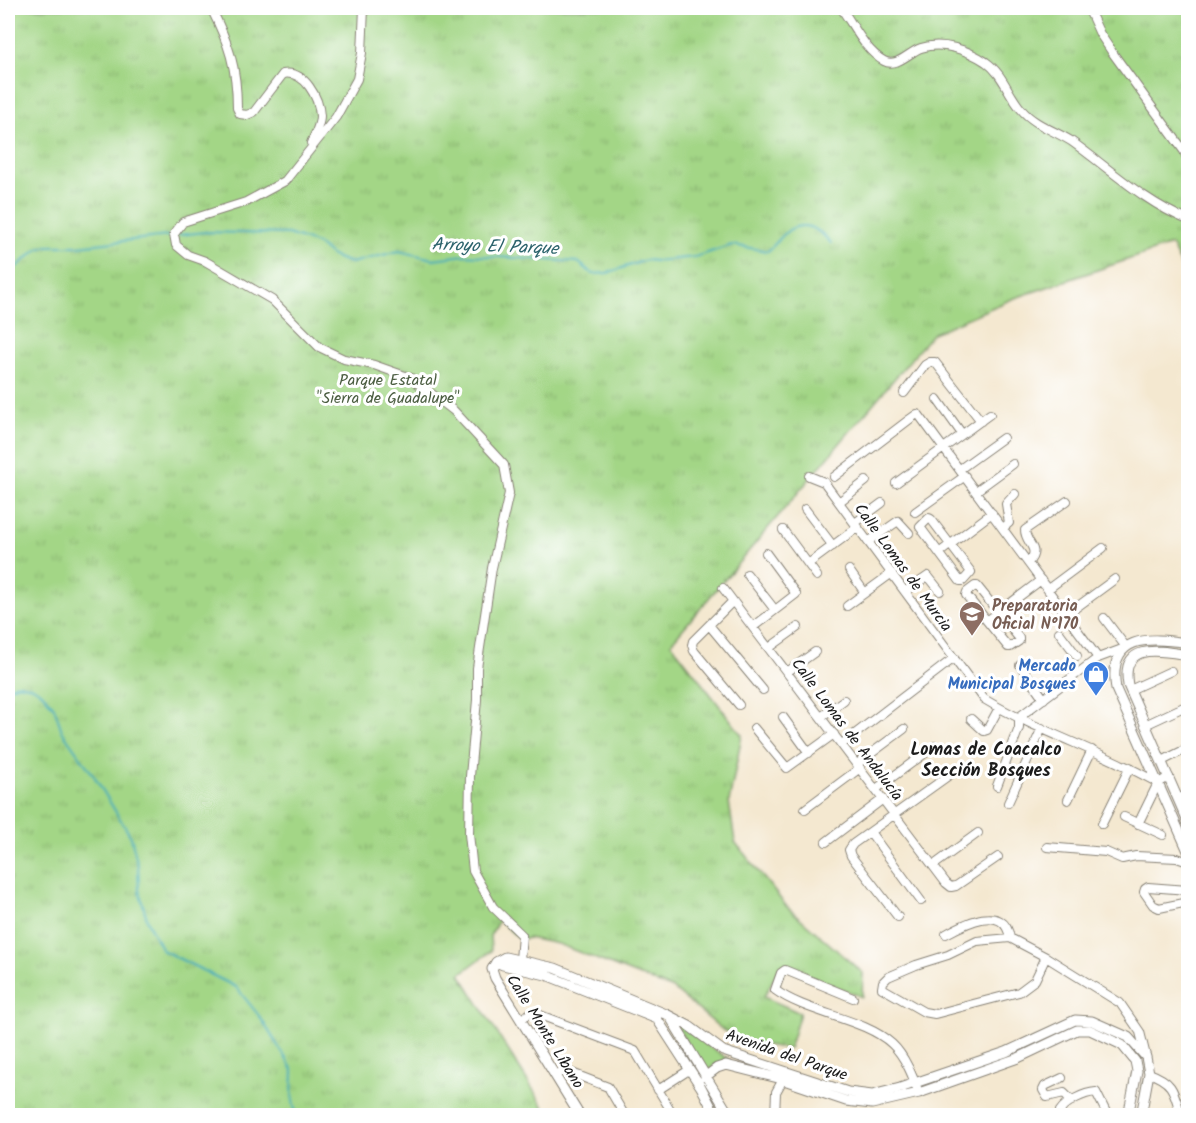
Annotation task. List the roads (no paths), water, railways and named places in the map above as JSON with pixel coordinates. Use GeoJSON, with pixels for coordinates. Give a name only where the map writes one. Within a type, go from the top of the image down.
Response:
{"type":"FeatureCollection","features":[{"type":"Feature","properties":{"kind":"street"},"geometry":{"type":"LineString","coordinates":[[211,8],[229,44],[235,72],[237,108],[240,114],[247,116],[254,112],[283,74],[298,76],[310,87],[318,103],[320,116],[318,129],[306,153]]}},
{"type":"Feature","properties":{"kind":"street"},"geometry":{"type":"LineString","coordinates":[[364,8],[362,53],[357,79],[336,117],[285,181],[246,202],[183,222],[174,234],[176,245],[188,255],[205,261],[272,300],[319,347],[344,359],[374,365],[411,378],[454,411],[504,465],[509,493],[492,568],[477,668],[469,834],[473,871],[493,907],[522,935],[520,960]]}},
{"type":"Feature","properties":{"kind":"street"},"geometry":{"type":"LineString","coordinates":[[841,8],[865,42],[884,60],[891,63],[920,48],[938,46],[960,50],[986,62],[997,72],[1021,110],[1031,118],[1070,141],[1129,186],[1188,220]]}},
{"type":"Feature","properties":{"kind":"street"},"geometry":{"type":"LineString","coordinates":[[1088,8],[1106,43],[1184,151],[1188,161]]}},
{"type":"Feature","properties":{"kind":"street"},"geometry":{"type":"LineString","coordinates":[[904,393],[925,365],[935,362],[981,421]]}},
{"type":"Feature","properties":{"kind":"street"},"geometry":{"type":"LineString","coordinates":[[937,399],[962,434]]}},
{"type":"Feature","properties":{"kind":"street"},"geometry":{"type":"LineString","coordinates":[[834,477],[918,414],[1098,658]]}},
{"type":"Feature","properties":{"kind":"street"},"geometry":{"type":"LineString","coordinates":[[896,483],[990,414]]}},
{"type":"Feature","properties":{"kind":"street"},"geometry":{"type":"LineString","coordinates":[[915,512],[1003,438]]}},
{"type":"Feature","properties":{"kind":"street"},"geometry":{"type":"LineString","coordinates":[[976,491],[1013,465]]}},
{"type":"Feature","properties":{"kind":"street","name":"Calle Lomas de Murcia"},"geometry":{"type":"LineString","coordinates":[[809,476],[824,482],[984,699],[999,708],[1130,767],[1158,783]]}},
{"type":"Feature","properties":{"kind":"street"},"geometry":{"type":"LineString","coordinates":[[839,502],[866,481]]}},
{"type":"Feature","properties":{"kind":"street"},"geometry":{"type":"LineString","coordinates":[[1003,528],[1010,523],[1006,504],[1015,494]]}},
{"type":"Feature","properties":{"kind":"street"},"geometry":{"type":"LineString","coordinates":[[1028,563],[1032,558],[1034,548],[1025,530],[1067,501]]}},
{"type":"Feature","properties":{"kind":"street"},"geometry":{"type":"LineString","coordinates":[[808,564],[882,503]]}},
{"type":"Feature","properties":{"kind":"street"},"geometry":{"type":"LineString","coordinates":[[805,508],[832,546]]}},
{"type":"Feature","properties":{"kind":"street"},"geometry":{"type":"LineString","coordinates":[[939,553],[993,513]]}},
{"type":"Feature","properties":{"kind":"street"},"geometry":{"type":"LineString","coordinates":[[929,518],[931,519],[950,545],[971,572],[963,581],[960,581],[919,526],[929,518]]}},
{"type":"Feature","properties":{"kind":"street"},"geometry":{"type":"LineString","coordinates":[[868,542],[898,521],[909,533]]}},
{"type":"Feature","properties":{"kind":"street"},"geometry":{"type":"LineString","coordinates":[[783,530],[817,576]]}},
{"type":"Feature","properties":{"kind":"street"},"geometry":{"type":"LineString","coordinates":[[1048,590],[1103,548]]}},
{"type":"Feature","properties":{"kind":"street"},"geometry":{"type":"LineString","coordinates":[[753,627],[796,592],[766,553]]}},
{"type":"Feature","properties":{"kind":"street"},"geometry":{"type":"LineString","coordinates":[[849,570],[865,593]]}},
{"type":"Feature","properties":{"kind":"street"},"geometry":{"type":"LineString","coordinates":[[847,606],[892,573]]}},
{"type":"Feature","properties":{"kind":"street"},"geometry":{"type":"LineString","coordinates":[[747,574],[775,610]]}},
{"type":"Feature","properties":{"kind":"street"},"geometry":{"type":"LineString","coordinates":[[905,592],[928,576],[940,591]]}},
{"type":"Feature","properties":{"kind":"street"},"geometry":{"type":"LineString","coordinates":[[1066,615],[1115,579]]}},
{"type":"Feature","properties":{"kind":"street"},"geometry":{"type":"LineString","coordinates":[[987,621],[1041,580]]}},
{"type":"Feature","properties":{"kind":"street"},"geometry":{"type":"LineString","coordinates":[[977,586],[998,612],[1019,638],[1019,641],[1010,647],[966,595],[967,592],[977,586]]}},
{"type":"Feature","properties":{"kind":"street","name":"Calle Lomas de Andalucía"},"geometry":{"type":"LineString","coordinates":[[723,588],[946,883],[951,887],[956,886],[998,857]]}},
{"type":"Feature","properties":{"kind":"street"},"geometry":{"type":"LineString","coordinates":[[733,601],[693,641],[692,645],[694,651],[739,705]]}},
{"type":"Feature","properties":{"kind":"street"},"geometry":{"type":"LineString","coordinates":[[1104,618],[1125,647]]}},
{"type":"Feature","properties":{"kind":"street"},"geometry":{"type":"LineString","coordinates":[[709,625],[763,690]]}},
{"type":"Feature","properties":{"kind":"street"},"geometry":{"type":"LineString","coordinates":[[769,648],[798,627]]}},
{"type":"Feature","properties":{"kind":"street"},"geometry":{"type":"LineString","coordinates":[[1065,640],[1077,630]]}},
{"type":"Feature","properties":{"kind":"street"},"geometry":{"type":"LineString","coordinates":[[1059,632],[1077,656]]}},
{"type":"Feature","properties":{"kind":"street"},"geometry":{"type":"LineString","coordinates":[[997,786],[1020,728],[1019,717],[1098,658],[1146,640],[1188,643]]}},
{"type":"Feature","properties":{"kind":"street"},"geometry":{"type":"LineString","coordinates":[[1125,647],[1118,656],[1115,666],[1116,689],[1188,851]]}},
{"type":"Feature","properties":{"kind":"street"},"geometry":{"type":"LineString","coordinates":[[787,672],[815,652]]}},
{"type":"Feature","properties":{"kind":"street"},"geometry":{"type":"LineString","coordinates":[[1188,655],[1140,652],[1128,667],[1126,676],[1188,822]]}},
{"type":"Feature","properties":{"kind":"street"},"geometry":{"type":"LineString","coordinates":[[842,744],[954,658]]}},
{"type":"Feature","properties":{"kind":"street"},"geometry":{"type":"LineString","coordinates":[[1020,665],[1044,699]]}},
{"type":"Feature","properties":{"kind":"street"},"geometry":{"type":"LineString","coordinates":[[1130,690],[1171,671]]}},
{"type":"Feature","properties":{"kind":"street"},"geometry":{"type":"LineString","coordinates":[[821,717],[844,700]]}},
{"type":"Feature","properties":{"kind":"street"},"geometry":{"type":"LineString","coordinates":[[1145,724],[1188,705]]}},
{"type":"Feature","properties":{"kind":"street"},"geometry":{"type":"LineString","coordinates":[[970,719],[984,731],[987,730],[999,708]]}},
{"type":"Feature","properties":{"kind":"street"},"geometry":{"type":"LineString","coordinates":[[783,717],[809,753]]}},
{"type":"Feature","properties":{"kind":"street"},"geometry":{"type":"LineString","coordinates":[[754,728],[785,767],[791,766],[834,734]]}},
{"type":"Feature","properties":{"kind":"street"},"geometry":{"type":"LineString","coordinates":[[1008,803],[1042,728]]}},
{"type":"Feature","properties":{"kind":"street"},"geometry":{"type":"LineString","coordinates":[[805,809],[904,729]]}},
{"type":"Feature","properties":{"kind":"street"},"geometry":{"type":"LineString","coordinates":[[876,789],[935,746]]}},
{"type":"Feature","properties":{"kind":"street"},"geometry":{"type":"LineString","coordinates":[[1162,761],[1188,748]]}},
{"type":"Feature","properties":{"kind":"street"},"geometry":{"type":"LineString","coordinates":[[1068,800],[1092,750]]}},
{"type":"Feature","properties":{"kind":"street"},"geometry":{"type":"LineString","coordinates":[[1102,824],[1130,767]]}},
{"type":"Feature","properties":{"kind":"street"},"geometry":{"type":"LineString","coordinates":[[898,917],[851,856],[849,850],[852,844],[956,771]]}},
{"type":"Feature","properties":{"kind":"street"},"geometry":{"type":"LineString","coordinates":[[1138,824],[1158,783],[1169,777]]}},
{"type":"Feature","properties":{"kind":"street"},"geometry":{"type":"LineString","coordinates":[[1178,799],[1188,794]]}},
{"type":"Feature","properties":{"kind":"street"},"geometry":{"type":"LineString","coordinates":[[826,842],[884,799]]}},
{"type":"Feature","properties":{"kind":"street"},"geometry":{"type":"LineString","coordinates":[[1124,817],[1163,835]]}},
{"type":"Feature","properties":{"kind":"street"},"geometry":{"type":"LineString","coordinates":[[870,832],[921,901]]}},
{"type":"Feature","properties":{"kind":"street"},"geometry":{"type":"LineString","coordinates":[[934,865],[978,833]]}},
{"type":"Feature","properties":{"kind":"street"},"geometry":{"type":"LineString","coordinates":[[1047,847],[1106,852],[1122,859],[1136,856],[1177,858],[1188,862]]}},
{"type":"Feature","properties":{"kind":"street"},"geometry":{"type":"LineString","coordinates":[[1188,890],[1145,889],[1144,892],[1156,907],[1188,902]]}},
{"type":"Feature","properties":{"kind":"street"},"geometry":{"type":"LineString","coordinates":[[946,934],[970,921],[990,918],[1004,923],[1010,938]]}},
{"type":"Feature","properties":{"kind":"street"},"geometry":{"type":"LineString","coordinates":[[1046,957],[1035,980],[1019,992],[935,1014],[924,1012],[882,988],[883,982],[888,977],[948,955],[977,941],[1010,938],[1046,957],[1120,1002],[1140,1032],[1149,1073],[1141,1116]]}},
{"type":"Feature","properties":{"kind":"street","name":"Avenida del Parque"},"geometry":{"type":"LineString","coordinates":[[496,962],[505,957],[555,968],[633,1005],[660,1022],[716,1115]]}},
{"type":"Feature","properties":{"kind":"street","name":"Avenida del Parque"},"geometry":{"type":"LineString","coordinates":[[496,962],[546,975],[666,1014],[689,1026],[723,1051],[846,1101],[872,1104],[1077,1030],[1090,1030],[1112,1039],[1128,1051],[1135,1061],[1137,1071],[1128,1116]]}},
{"type":"Feature","properties":{"kind":"street","name":"Calle Monte Líbano"},"geometry":{"type":"LineString","coordinates":[[496,962],[492,974],[580,1116]]}},
{"type":"Feature","properties":{"kind":"street"},"geometry":{"type":"LineString","coordinates":[[853,998],[785,969],[781,973],[775,990],[796,1002],[868,1029],[892,1044],[905,1062],[917,1088]]}},
{"type":"Feature","properties":{"kind":"street"},"geometry":{"type":"LineString","coordinates":[[521,1019],[532,1012],[635,1051],[674,1116]]}},
{"type":"Feature","properties":{"kind":"street"},"geometry":{"type":"LineString","coordinates":[[666,1014],[671,1018],[728,1112],[716,1115]]}},
{"type":"Feature","properties":{"kind":"street","name":"Avenida del Parque"},"geometry":{"type":"LineString","coordinates":[[1016,1053],[1075,1020],[1092,1021],[1128,1038],[1146,1057]]}},
{"type":"Feature","properties":{"kind":"street","name":"Avenida del Parque"},"geometry":{"type":"LineString","coordinates":[[705,1077],[717,1068],[726,1065],[785,1076]]}},
{"type":"Feature","properties":{"kind":"street"},"geometry":{"type":"LineString","coordinates":[[555,1075],[564,1070],[608,1087],[625,1116]]}},
{"type":"Feature","properties":{"kind":"street"},"geometry":{"type":"LineString","coordinates":[[658,1090],[689,1070]]}},
{"type":"Feature","properties":{"kind":"street"},"geometry":{"type":"LineString","coordinates":[[1149,1073],[1162,1077],[1170,1083],[1181,1116]]}},
{"type":"Feature","properties":{"kind":"street"},"geometry":{"type":"LineString","coordinates":[[775,1116],[776,1092],[785,1076]]}},
{"type":"Feature","properties":{"kind":"street"},"geometry":{"type":"LineString","coordinates":[[1062,1078],[1045,1086],[1043,1090],[1047,1097],[1064,1093],[1072,1101]]}},
{"type":"Feature","properties":{"kind":"street"},"geometry":{"type":"LineString","coordinates":[[1062,1116],[1060,1111],[1062,1108],[1072,1101],[1096,1092],[1108,1116]]}},
{"type":"Feature","properties":{"kind":"waterway","name":"Arroyo El Parque"},"geometry":{"type":"LineString","coordinates":[[179,235],[205,232],[288,234],[317,244],[334,257],[351,263],[399,251],[433,259],[465,255],[578,262],[593,274],[607,273],[646,260],[695,257],[732,245],[768,251],[789,230],[801,226],[812,228],[831,243]]}},
{"type":"Feature","properties":{"kind":"waterway","name":"Arroyo El Parque"},"geometry":{"type":"LineString","coordinates":[[8,274],[38,249],[48,246],[78,246],[168,236]]}},
{"type":"Feature","properties":{"kind":"waterway"},"geometry":{"type":"LineString","coordinates":[[8,688],[18,684],[33,687],[42,693],[54,707],[62,731],[94,776],[131,837],[138,866],[139,890],[148,923],[162,950],[236,987],[260,1017],[293,1070],[292,1095],[296,1116]]}},
{"type":"Feature","properties":{"kind":"place","name":"Preparatoria Oficial N°170"},"geometry":{"type":"Point","coordinates":[972,637]}},
{"type":"Feature","properties":{"kind":"place","name":"Mercado Municipal Bosques"},"geometry":{"type":"Point","coordinates":[1096,697]}},
{"type":"Feature","properties":{"kind":"district","name":"Lomas de Coacalco Sección Bosques"},"geometry":{"type":"Point","coordinates":[986,759]}},
{"type":"Feature","properties":{"kind":"park label","name":"Parque Estatal \"Sierra de Guadalupe\""},"geometry":{"type":"Point","coordinates":[388,388]}}]}
